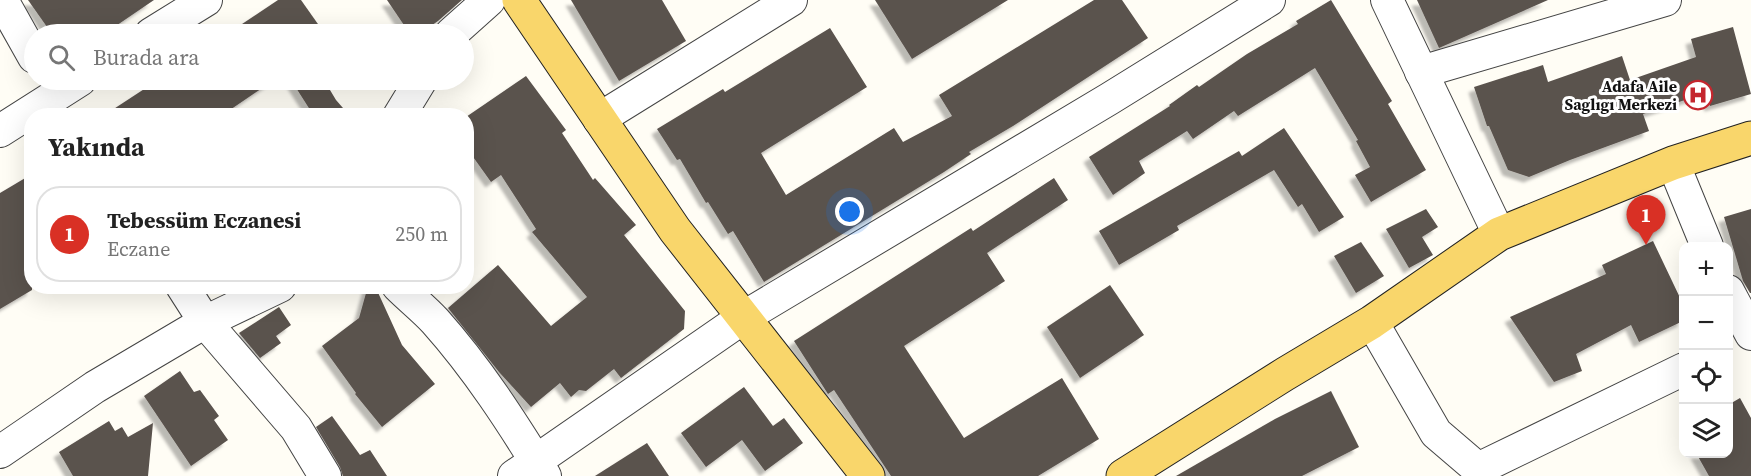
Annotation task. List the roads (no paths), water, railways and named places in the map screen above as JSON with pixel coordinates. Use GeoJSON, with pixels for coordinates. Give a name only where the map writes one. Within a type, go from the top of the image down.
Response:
{"type":"FeatureCollection","features":[{"type":"Feature","properties":{"kind":"main road"},"geometry":{"type":"LineString","coordinates":[[519,0],[675,230],[868,476]]}},
{"type":"Feature","properties":{"kind":"main road"},"geometry":{"type":"LineString","coordinates":[[1123,476],[1372,322],[1499,234],[1673,163],[1751,138]]}},
{"type":"Feature","properties":{"kind":"street"},"geometry":{"type":"LineString","coordinates":[[2,0],[24,39]]}},
{"type":"Feature","properties":{"kind":"street"},"geometry":{"type":"LineString","coordinates":[[167,24],[206,0]]}},
{"type":"Feature","properties":{"kind":"street"},"geometry":{"type":"LineString","coordinates":[[462,24],[489,0]]}},
{"type":"Feature","properties":{"kind":"street"},"geometry":{"type":"LineString","coordinates":[[599,119],[791,0]]}},
{"type":"Feature","properties":{"kind":"street"},"geometry":{"type":"LineString","coordinates":[[406,294],[434,320],[475,370],[522,438],[532,471],[744,317],[1110,99],[1269,0]]}},
{"type":"Feature","properties":{"kind":"street"},"geometry":{"type":"LineString","coordinates":[[1387,0],[1499,234]]}},
{"type":"Feature","properties":{"kind":"street"},"geometry":{"type":"LineString","coordinates":[[1420,72],[1665,0]]}},
{"type":"Feature","properties":{"kind":"street"},"geometry":{"type":"LineString","coordinates":[[404,108],[415,90]]}},
{"type":"Feature","properties":{"kind":"street"},"geometry":{"type":"LineString","coordinates":[[36,108],[63,92]]}},
{"type":"Feature","properties":{"kind":"street"},"geometry":{"type":"LineString","coordinates":[[0,130],[24,116]]}},
{"type":"Feature","properties":{"kind":"street"},"geometry":{"type":"LineString","coordinates":[[1673,163],[1705,242]]}},
{"type":"Feature","properties":{"kind":"street"},"geometry":{"type":"LineString","coordinates":[[187,294],[205,322],[296,428],[325,476]]}},
{"type":"Feature","properties":{"kind":"street"},"geometry":{"type":"LineString","coordinates":[[0,452],[95,387],[205,322],[263,294]]}},
{"type":"Feature","properties":{"kind":"street"},"geometry":{"type":"LineString","coordinates":[[1731,296],[1751,336],[1733,345]]}},
{"type":"Feature","properties":{"kind":"street"},"geometry":{"type":"LineString","coordinates":[[1372,322],[1436,433],[1480,472],[1679,371]]}},
{"type":"Feature","properties":{"kind":"place","name":"Adafa Aile Saglıgı Merkezi"},"geometry":{"type":"Point","coordinates":[1698,95]}},
{"type":"Feature","properties":{"kind":"place","name":"Tebessüm Eczanesi"},"geometry":{"type":"Point","coordinates":[1646,245]}}]}
